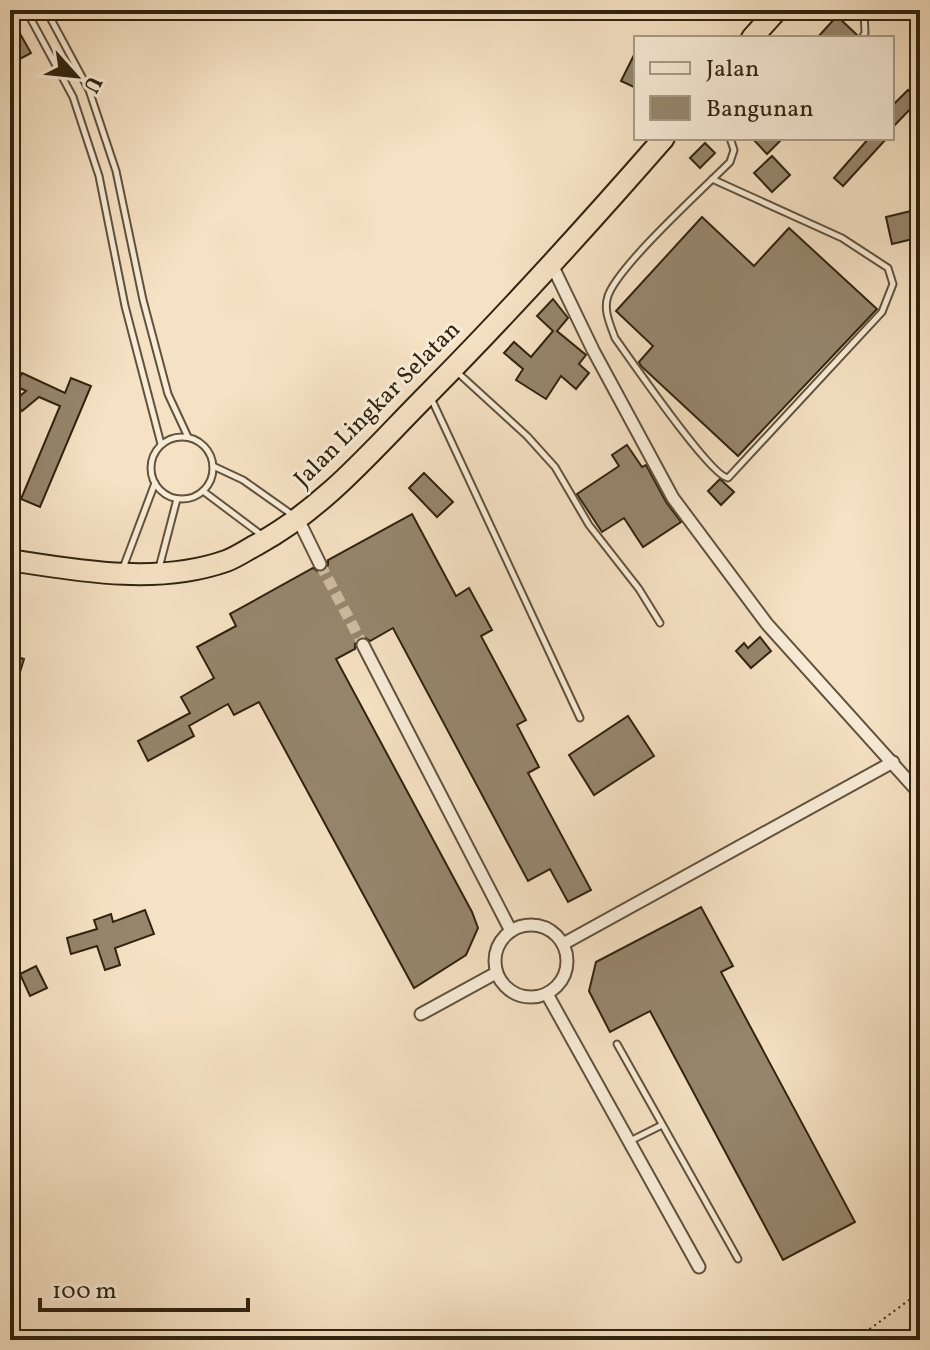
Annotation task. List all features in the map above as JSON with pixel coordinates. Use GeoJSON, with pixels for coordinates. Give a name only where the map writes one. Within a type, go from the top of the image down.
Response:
{"type":"FeatureCollection","features":[{"type":"Feature","properties":{"kind":"highway"},"geometry":{"type":"LineString","coordinates":[[753,36],[767,13]]}},
{"type":"Feature","properties":{"kind":"highway","name":"Jalan Lingkar Selatan"},"geometry":{"type":"LineString","coordinates":[[10,560],[121,573],[190,570],[228,560],[298,519],[363,464],[552,265],[662,140]]}},
{"type":"Feature","properties":{"kind":"street"},"geometry":{"type":"LineString","coordinates":[[552,265],[593,350],[673,498],[767,624],[920,793]]}},
{"type":"Feature","properties":{"kind":"street"},"geometry":{"type":"LineString","coordinates":[[298,519],[320,564]]}},
{"type":"Feature","properties":{"kind":"street"},"geometry":{"type":"LineString","coordinates":[[363,645],[511,931]]}},
{"type":"Feature","properties":{"kind":"street"},"geometry":{"type":"LineString","coordinates":[[563,944],[893,762]]}},
{"type":"Feature","properties":{"kind":"street"},"geometry":{"type":"LineString","coordinates":[[530,925],[543,927],[554,933],[563,944],[567,955],[566,968],[559,984],[547,994],[533,998],[520,997],[505,988],[496,973],[494,957],[500,942],[511,931],[530,925]]}},
{"type":"Feature","properties":{"kind":"street"},"geometry":{"type":"LineString","coordinates":[[421,1014],[496,973]]}},
{"type":"Feature","properties":{"kind":"street"},"geometry":{"type":"LineString","coordinates":[[547,994],[699,1267]]}},
{"type":"Feature","properties":{"kind":"lane"},"geometry":{"type":"LineString","coordinates":[[26,10],[73,97],[99,176],[125,306],[161,444]]}},
{"type":"Feature","properties":{"kind":"lane"},"geometry":{"type":"LineString","coordinates":[[46,10],[89,90],[116,171],[143,300],[168,394],[188,437]]}},
{"type":"Feature","properties":{"kind":"lane"},"geometry":{"type":"LineString","coordinates":[[863,36],[864,10]]}},
{"type":"Feature","properties":{"kind":"lane"},"geometry":{"type":"LineString","coordinates":[[712,179],[842,238],[888,268],[893,284],[882,312],[739,467],[725,478],[695,447],[615,338],[607,317],[607,299],[613,284],[712,179],[730,162],[734,150],[731,140]]}},
{"type":"Feature","properties":{"kind":"lane"},"geometry":{"type":"LineString","coordinates":[[453,369],[527,436],[555,467],[589,525],[639,589],[660,623]]}},
{"type":"Feature","properties":{"kind":"lane"},"geometry":{"type":"LineString","coordinates":[[429,393],[580,718]]}},
{"type":"Feature","properties":{"kind":"lane"},"geometry":{"type":"LineString","coordinates":[[174,437],[188,437],[200,442],[210,452],[213,466],[211,480],[203,491],[191,498],[177,499],[164,493],[155,483],[151,469],[153,456],[161,444],[174,437]]}},
{"type":"Feature","properties":{"kind":"lane"},"geometry":{"type":"LineString","coordinates":[[213,466],[243,480],[298,519]]}},
{"type":"Feature","properties":{"kind":"lane"},"geometry":{"type":"LineString","coordinates":[[121,573],[155,483]]}},
{"type":"Feature","properties":{"kind":"lane"},"geometry":{"type":"LineString","coordinates":[[203,491],[266,539]]}},
{"type":"Feature","properties":{"kind":"lane"},"geometry":{"type":"LineString","coordinates":[[158,573],[177,499]]}},
{"type":"Feature","properties":{"kind":"lane"},"geometry":{"type":"LineString","coordinates":[[617,1044],[738,1259]]}},
{"type":"Feature","properties":{"kind":"lane"},"geometry":{"type":"LineString","coordinates":[[629,1141],[662,1125]]}},
{"type":"Feature","properties":{"kind":"path"},"geometry":{"type":"LineString","coordinates":[[855,1340],[920,1292]]}},
{"type":"Feature","properties":{"kind":"building"},"geometry":{"type":"Polygon","coordinates":[[[10,16],[31,53],[10,64],[10,16]]]}},
{"type":"Feature","properties":{"kind":"building"},"geometry":{"type":"Polygon","coordinates":[[[837,16],[857,35],[857,36],[819,36],[837,16]]]}},
{"type":"Feature","properties":{"kind":"building"},"geometry":{"type":"Polygon","coordinates":[[[634,55],[634,87],[621,81],[634,55]]]}},
{"type":"Feature","properties":{"kind":"building"},"geometry":{"type":"Polygon","coordinates":[[[908,90],[918,101],[894,126],[894,104],[908,90]]]}},
{"type":"Feature","properties":{"kind":"building"},"geometry":{"type":"Polygon","coordinates":[[[754,140],[781,140],[767,154],[754,140]]]}},
{"type":"Feature","properties":{"kind":"building"},"geometry":{"type":"Polygon","coordinates":[[[867,140],[885,140],[843,186],[834,178],[867,140]]]}},
{"type":"Feature","properties":{"kind":"building"},"geometry":{"type":"Polygon","coordinates":[[[705,143],[715,153],[700,168],[690,158],[705,143]]]}},
{"type":"Feature","properties":{"kind":"building"},"geometry":{"type":"Polygon","coordinates":[[[772,156],[790,175],[772,192],[754,173],[772,156]]]}},
{"type":"Feature","properties":{"kind":"building"},"geometry":{"type":"Polygon","coordinates":[[[911,211],[917,238],[892,244],[886,217],[911,211]]]}},
{"type":"Feature","properties":{"kind":"building"},"geometry":{"type":"Polygon","coordinates":[[[702,217],[754,266],[789,228],[877,309],[738,456],[641,366],[639,362],[653,346],[616,311],[702,217]]]}},
{"type":"Feature","properties":{"kind":"building"},"geometry":{"type":"Polygon","coordinates":[[[553,299],[568,318],[557,331],[586,355],[579,364],[589,373],[576,389],[561,376],[546,399],[516,380],[523,369],[504,353],[514,342],[531,357],[553,331],[537,316],[553,299]]]}},
{"type":"Feature","properties":{"kind":"building"},"geometry":{"type":"Polygon","coordinates":[[[22,373],[65,393],[71,378],[91,386],[40,507],[21,499],[60,406],[39,397],[22,411],[14,401],[26,391],[16,386],[22,373]]]}},
{"type":"Feature","properties":{"kind":"building"},"geometry":{"type":"Polygon","coordinates":[[[627,445],[642,467],[646,465],[681,522],[643,547],[624,518],[602,532],[577,494],[619,466],[612,455],[627,445]]]}},
{"type":"Feature","properties":{"kind":"building"},"geometry":{"type":"Polygon","coordinates":[[[424,473],[453,502],[437,517],[409,488],[424,473]]]}},
{"type":"Feature","properties":{"kind":"building"},"geometry":{"type":"Polygon","coordinates":[[[720,479],[734,492],[721,505],[708,491],[720,479]]]}},
{"type":"Feature","properties":{"kind":"building"},"geometry":{"type":"Polygon","coordinates":[[[412,514],[456,596],[469,588],[492,630],[481,636],[526,720],[517,725],[539,767],[528,773],[591,890],[568,902],[550,869],[528,881],[393,628],[370,641],[364,637],[358,638],[355,649],[336,659],[478,928],[466,955],[414,988],[259,702],[234,715],[228,704],[189,726],[194,736],[148,761],[138,741],[190,713],[181,697],[214,678],[197,647],[236,626],[230,614],[313,568],[324,571],[328,560],[412,514]]]}},
{"type":"Feature","properties":{"kind":"building"},"geometry":{"type":"Polygon","coordinates":[[[760,637],[771,651],[751,668],[736,651],[744,643],[748,648],[760,637]]]}},
{"type":"Feature","properties":{"kind":"building"},"geometry":{"type":"Polygon","coordinates":[[[10,655],[24,659],[13,695],[10,695],[10,655]]]}},
{"type":"Feature","properties":{"kind":"building"},"geometry":{"type":"Polygon","coordinates":[[[628,716],[654,756],[594,795],[569,755],[628,716]]]}},
{"type":"Feature","properties":{"kind":"building"},"geometry":{"type":"Polygon","coordinates":[[[701,907],[733,966],[721,972],[855,1222],[783,1260],[650,1011],[610,1032],[589,991],[596,962],[701,907]]]}},
{"type":"Feature","properties":{"kind":"building"},"geometry":{"type":"Polygon","coordinates":[[[145,910],[154,934],[115,948],[120,965],[105,970],[97,946],[71,954],[67,938],[97,929],[94,920],[111,914],[113,922],[145,910]]]}},
{"type":"Feature","properties":{"kind":"building"},"geometry":{"type":"Polygon","coordinates":[[[36,966],[47,988],[30,996],[20,974],[36,966]]]}},
{"type":"Feature","properties":{"kind":"tunnel"},"geometry":{"type":"LineString","coordinates":[[320,564],[363,645]]}}]}
